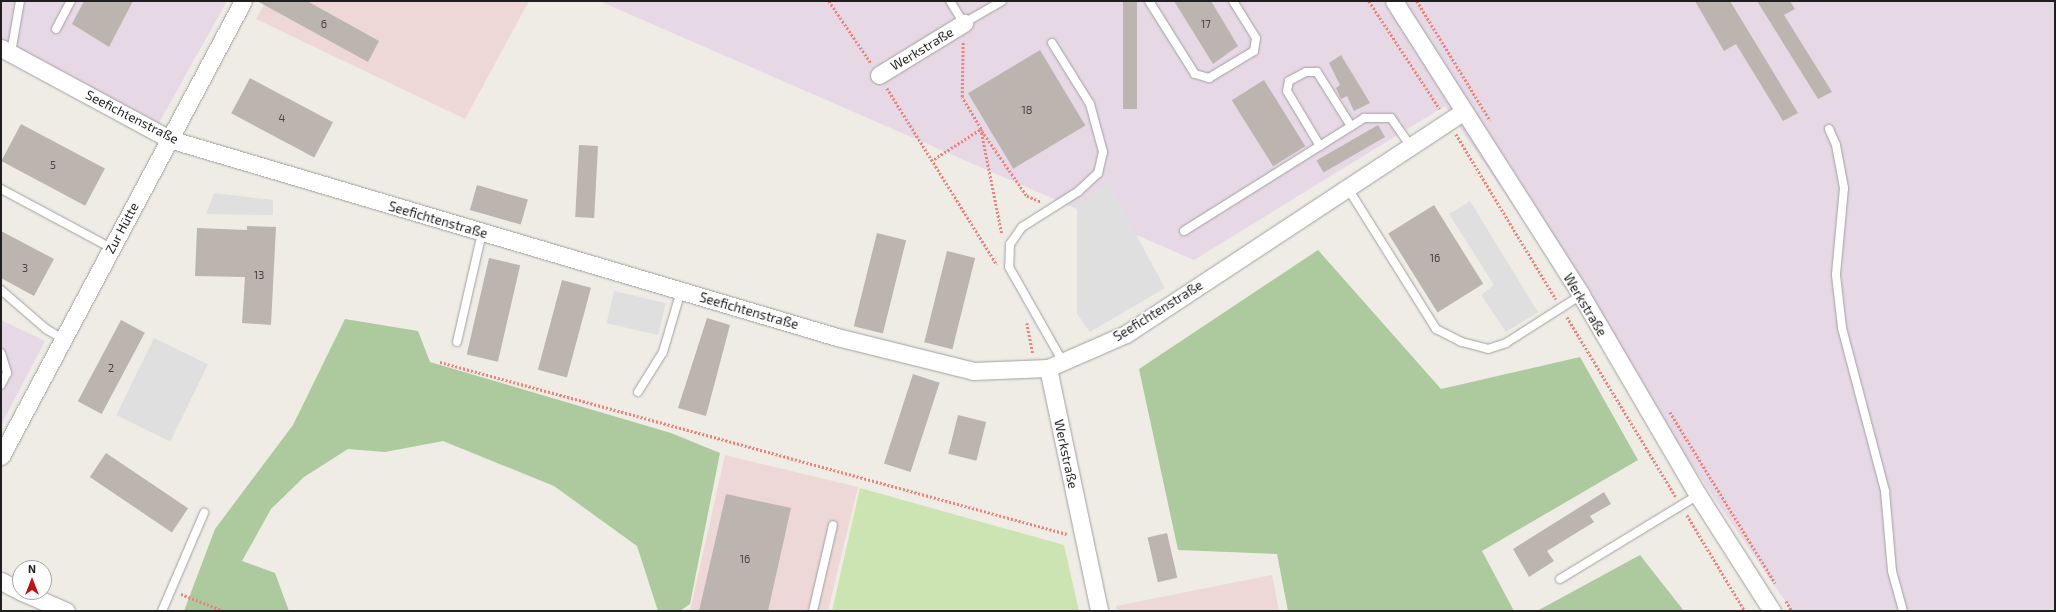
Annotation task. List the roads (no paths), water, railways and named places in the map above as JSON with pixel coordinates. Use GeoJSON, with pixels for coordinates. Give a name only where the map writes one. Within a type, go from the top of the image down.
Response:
{"type":"FeatureCollection","features":[{"type":"Feature","properties":{"kind":"street","name":"Werkstraße"},"geometry":{"type":"LineString","coordinates":[[1394,1],[1463,112],[1581,295],[1698,495],[1772,611]]}},
{"type":"Feature","properties":{"kind":"street","name":"Zur Hütte"},"geometry":{"type":"LineString","coordinates":[[1,456],[169,139],[239,2]]}},
{"type":"Feature","properties":{"kind":"street","name":"Werkstraße"},"geometry":{"type":"LineString","coordinates":[[879,75],[960,25]]}},
{"type":"Feature","properties":{"kind":"street","name":"Seefichtenstraße"},"geometry":{"type":"LineString","coordinates":[[6,50],[169,139],[836,337],[973,371],[1049,367],[1126,334],[1410,144],[1463,112]]}},
{"type":"Feature","properties":{"kind":"street","name":"Werkstraße"},"geometry":{"type":"LineString","coordinates":[[1049,367],[1099,611]]}},
{"type":"Feature","properties":{"kind":"street"},"geometry":{"type":"LineString","coordinates":[[1,581],[12,587]]}},
{"type":"Feature","properties":{"kind":"street"},"geometry":{"type":"LineString","coordinates":[[40,600],[66,611]]}},
{"type":"Feature","properties":{"kind":"lane"},"geometry":{"type":"LineString","coordinates":[[6,50],[20,1]]}},
{"type":"Feature","properties":{"kind":"lane"},"geometry":{"type":"LineString","coordinates":[[56,29],[71,1]]}},
{"type":"Feature","properties":{"kind":"lane"},"geometry":{"type":"LineString","coordinates":[[950,1],[960,25],[1002,1]]}},
{"type":"Feature","properties":{"kind":"lane"},"geometry":{"type":"LineString","coordinates":[[1149,1],[1195,74],[1209,78],[1254,51],[1256,38],[1233,1]]}},
{"type":"Feature","properties":{"kind":"lane"},"geometry":{"type":"LineString","coordinates":[[1049,367],[1009,267],[1010,244],[1022,227],[1079,192],[1098,173],[1103,152],[1090,104],[1052,43]]}},
{"type":"Feature","properties":{"kind":"lane"},"geometry":{"type":"LineString","coordinates":[[1320,146],[1287,91],[1289,82],[1306,72],[1317,72],[1351,126]]}},
{"type":"Feature","properties":{"kind":"lane"},"geometry":{"type":"LineString","coordinates":[[1184,231],[1364,118],[1391,118],[1410,144]]}},
{"type":"Feature","properties":{"kind":"lane"},"geometry":{"type":"LineString","coordinates":[[1828,129],[1836,145],[1844,188],[1836,275],[1842,328],[1885,491],[1892,571],[1903,611]]}},
{"type":"Feature","properties":{"kind":"lane"},"geometry":{"type":"LineString","coordinates":[[1347,187],[1436,329],[1462,342],[1488,349],[1506,343],[1581,295]]}},
{"type":"Feature","properties":{"kind":"lane"},"geometry":{"type":"LineString","coordinates":[[1,190],[111,248]]}},
{"type":"Feature","properties":{"kind":"lane"},"geometry":{"type":"LineString","coordinates":[[457,342],[482,233]]}},
{"type":"Feature","properties":{"kind":"lane"},"geometry":{"type":"LineString","coordinates":[[1,290],[46,329],[63,339]]}},
{"type":"Feature","properties":{"kind":"lane"},"geometry":{"type":"LineString","coordinates":[[638,392],[663,352],[681,291]]}},
{"type":"Feature","properties":{"kind":"lane"},"geometry":{"type":"LineString","coordinates":[[1,353],[7,373],[1,385]]}},
{"type":"Feature","properties":{"kind":"lane"},"geometry":{"type":"LineString","coordinates":[[1560,579],[1698,495]]}},
{"type":"Feature","properties":{"kind":"lane"},"geometry":{"type":"LineString","coordinates":[[162,611],[204,513]]}},
{"type":"Feature","properties":{"kind":"lane"},"geometry":{"type":"LineString","coordinates":[[813,611],[833,525]]}}]}
